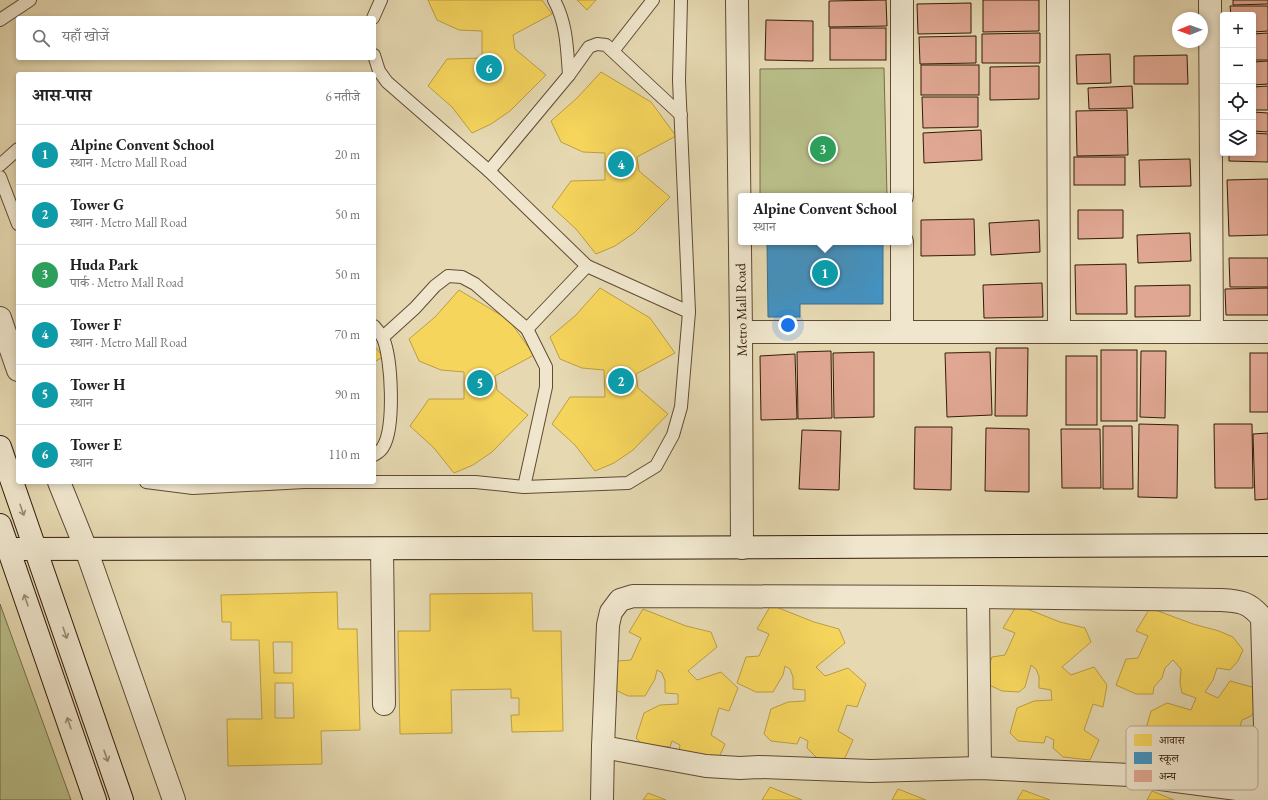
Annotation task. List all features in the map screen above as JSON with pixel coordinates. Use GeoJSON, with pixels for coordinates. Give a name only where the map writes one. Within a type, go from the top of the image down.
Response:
{"type":"FeatureCollection","features":[{"type":"Feature","properties":{"kind":"street","name":"Metro Mall Road"},"geometry":{"type":"LineString","coordinates":[[737,0],[739,193]]}},
{"type":"Feature","properties":{"kind":"street"},"geometry":{"type":"LineString","coordinates":[[902,0],[902,193]]}},
{"type":"Feature","properties":{"kind":"street"},"geometry":{"type":"LineString","coordinates":[[1058,0],[1059,332]]}},
{"type":"Feature","properties":{"kind":"street"},"geometry":{"type":"LineString","coordinates":[[1210,0],[1212,332]]}},
{"type":"Feature","properties":{"kind":"street","name":"Metro Mall Road"},"geometry":{"type":"LineString","coordinates":[[740,245],[742,548]]}},
{"type":"Feature","properties":{"kind":"street"},"geometry":{"type":"LineString","coordinates":[[902,245],[902,332]]}},
{"type":"Feature","properties":{"kind":"street"},"geometry":{"type":"LineString","coordinates":[[0,318],[16,364]]}},
{"type":"Feature","properties":{"kind":"street"},"geometry":{"type":"LineString","coordinates":[[741,332],[1268,332]]}},
{"type":"Feature","properties":{"kind":"street"},"geometry":{"type":"LineString","coordinates":[[0,447],[122,800]]}},
{"type":"Feature","properties":{"kind":"street"},"geometry":{"type":"LineString","coordinates":[[60,484],[86,549],[174,800]]}},
{"type":"Feature","properties":{"kind":"street"},"geometry":{"type":"LineString","coordinates":[[0,526],[95,800]]}},
{"type":"Feature","properties":{"kind":"street"},"geometry":{"type":"LineString","coordinates":[[9,549],[742,548],[1268,545]]}},
{"type":"Feature","properties":{"kind":"street"},"geometry":{"type":"LineString","coordinates":[[382,549],[384,704]]}},
{"type":"Feature","properties":{"kind":"street"},"geometry":{"type":"LineString","coordinates":[[602,800],[608,625],[611,612],[620,600],[633,596],[978,597],[1234,601],[1245,604],[1255,609],[1262,618],[1267,797],[1223,790]]}},
{"type":"Feature","properties":{"kind":"street"},"geometry":{"type":"LineString","coordinates":[[978,597],[980,768]]}},
{"type":"Feature","properties":{"kind":"street"},"geometry":{"type":"LineString","coordinates":[[603,747],[706,766],[740,768],[759,767],[871,771],[980,768],[1126,775]]}},
{"type":"Feature","properties":{"kind":"lane"},"geometry":{"type":"LineString","coordinates":[[0,20],[30,0]]}},
{"type":"Feature","properties":{"kind":"lane"},"geometry":{"type":"LineString","coordinates":[[374,16],[381,0]]}},
{"type":"Feature","properties":{"kind":"lane"},"geometry":{"type":"LineString","coordinates":[[554,0],[560,11],[566,31],[569,75]]}},
{"type":"Feature","properties":{"kind":"lane"},"geometry":{"type":"LineString","coordinates":[[613,51],[653,0]]}},
{"type":"Feature","properties":{"kind":"lane"},"geometry":{"type":"LineString","coordinates":[[376,482],[475,482],[524,487],[628,484],[656,466],[673,435],[681,407],[689,312],[679,80],[680,0]]}},
{"type":"Feature","properties":{"kind":"lane"},"geometry":{"type":"LineString","coordinates":[[489,171],[569,75],[589,47],[597,44],[606,45],[681,115]]}},
{"type":"Feature","properties":{"kind":"lane"},"geometry":{"type":"LineString","coordinates":[[376,60],[379,71],[387,82],[489,171],[587,266],[689,312]]}},
{"type":"Feature","properties":{"kind":"lane"},"geometry":{"type":"LineString","coordinates":[[0,165],[16,152]]}},
{"type":"Feature","properties":{"kind":"lane"},"geometry":{"type":"LineString","coordinates":[[0,176],[16,219]]}},
{"type":"Feature","properties":{"kind":"lane"},"geometry":{"type":"LineString","coordinates":[[527,329],[587,266]]}},
{"type":"Feature","properties":{"kind":"lane"},"geometry":{"type":"LineString","coordinates":[[383,338],[415,308],[435,286],[448,276],[462,277],[475,284],[527,329],[546,367],[546,387],[524,487]]}},
{"type":"Feature","properties":{"kind":"lane"},"geometry":{"type":"LineString","coordinates":[[376,329],[383,338],[388,355],[391,413],[388,433],[383,448],[376,453]]}},
{"type":"Feature","properties":{"kind":"lane"},"geometry":{"type":"LineString","coordinates":[[179,484],[232,484]]}},
{"type":"Feature","properties":{"kind":"green space"},"geometry":{"type":"Polygon","coordinates":[[[884,68],[887,193],[760,193],[760,69],[884,68]]]}},
{"type":"Feature","properties":{"kind":"green space"},"geometry":{"type":"Polygon","coordinates":[[[0,604],[71,800],[0,800],[0,604]]]}},
{"type":"Feature","properties":{"kind":"building: आवास"},"geometry":{"type":"Polygon","coordinates":[[[428,0],[542,0],[552,14],[513,35],[515,49],[546,75],[510,111],[491,124],[472,133],[452,107],[428,86],[447,59],[482,58],[482,31],[459,30],[437,20],[428,0]]]}},
{"type":"Feature","properties":{"kind":"building: आवास"},"geometry":{"type":"Polygon","coordinates":[[[577,0],[596,0],[587,10],[577,0]]]}},
{"type":"Feature","properties":{"kind":"building: आवास"},"geometry":{"type":"Polygon","coordinates":[[[601,72],[651,102],[676,136],[637,157],[639,171],[670,197],[634,233],[615,246],[596,254],[576,229],[552,207],[571,181],[605,180],[605,153],[583,152],[561,142],[551,121],[577,98],[601,72]]]}},
{"type":"Feature","properties":{"kind":"building: आवास"},"geometry":{"type":"Polygon","coordinates":[[[600,288],[650,318],[675,353],[636,374],[638,388],[668,414],[633,450],[614,463],[595,471],[575,445],[552,424],[570,397],[605,397],[604,370],[582,368],[560,359],[550,337],[576,315],[600,288]]]}},
{"type":"Feature","properties":{"kind":"building: आवास"},"geometry":{"type":"Polygon","coordinates":[[[459,290],[509,320],[534,355],[495,376],[497,390],[528,415],[492,452],[473,465],[454,473],[434,448],[410,426],[429,399],[464,399],[464,372],[441,370],[419,361],[409,339],[435,317],[459,290]]]}},
{"type":"Feature","properties":{"kind":"building: आवास"},"geometry":{"type":"Polygon","coordinates":[[[376,348],[383,357],[376,361],[376,348]]]}},
{"type":"Feature","properties":{"kind":"building: आवास"},"geometry":{"type":"Polygon","coordinates":[[[337,592],[338,629],[357,629],[360,730],[321,731],[322,764],[228,766],[227,719],[262,719],[259,640],[231,640],[231,622],[222,622],[221,595],[337,592]],[[273,642],[274,673],[292,673],[292,642],[273,642]],[[275,683],[275,718],[294,718],[293,683],[275,683]]]}},
{"type":"Feature","properties":{"kind":"building: आवास"},"geometry":{"type":"Polygon","coordinates":[[[532,593],[533,631],[561,631],[563,731],[512,732],[511,715],[519,715],[519,698],[511,698],[511,689],[451,690],[452,733],[400,734],[398,631],[430,631],[430,594],[532,593]]]}},
{"type":"Feature","properties":{"kind":"building: आवास"},"geometry":{"type":"Polygon","coordinates":[[[771,605],[814,622],[839,629],[845,643],[816,667],[825,676],[848,668],[866,684],[857,707],[847,705],[838,731],[853,740],[844,760],[817,758],[807,748],[808,741],[800,737],[797,744],[771,741],[764,734],[771,709],[788,702],[805,701],[805,690],[793,689],[793,677],[790,669],[785,666],[783,675],[773,692],[756,692],[737,683],[746,657],[759,656],[769,634],[757,629],[771,605]]]}},
{"type":"Feature","properties":{"kind":"building: आवास"},"geometry":{"type":"Polygon","coordinates":[[[1017,605],[1060,622],[1085,628],[1091,642],[1062,667],[1071,675],[1094,667],[1107,685],[1103,707],[1093,704],[1084,730],[1099,740],[1090,760],[1063,757],[1053,748],[1054,740],[1046,736],[1044,743],[1018,741],[1010,733],[1017,708],[1034,701],[1052,700],[1051,690],[1039,688],[1039,676],[1036,669],[1031,665],[1025,687],[1019,692],[1002,691],[983,682],[992,657],[1005,655],[1015,633],[1003,628],[1017,605]]]}},
{"type":"Feature","properties":{"kind":"building: आवास"},"geometry":{"type":"Polygon","coordinates":[[[1150,608],[1233,637],[1243,650],[1238,661],[1230,670],[1217,668],[1213,680],[1205,692],[1218,698],[1230,681],[1259,689],[1263,700],[1251,716],[1242,720],[1240,726],[1147,726],[1151,711],[1167,703],[1191,710],[1196,698],[1182,693],[1180,683],[1181,669],[1173,660],[1165,668],[1162,678],[1154,687],[1153,694],[1136,694],[1116,685],[1126,659],[1138,658],[1148,636],[1136,631],[1150,608]]]}},
{"type":"Feature","properties":{"kind":"building: आवास"},"geometry":{"type":"Polygon","coordinates":[[[643,609],[686,626],[711,632],[717,647],[688,671],[697,680],[721,672],[738,688],[729,711],[719,708],[711,735],[725,744],[716,764],[679,752],[680,745],[672,741],[670,747],[643,745],[636,738],[644,713],[660,705],[678,704],[678,694],[665,693],[665,681],[662,673],[657,670],[655,679],[645,696],[628,696],[609,687],[618,661],[631,660],[641,638],[629,632],[643,609]]]}},
{"type":"Feature","properties":{"kind":"building: आवास"},"geometry":{"type":"Polygon","coordinates":[[[770,787],[802,800],[762,800],[770,787]]]}},
{"type":"Feature","properties":{"kind":"building: आवास"},"geometry":{"type":"Polygon","coordinates":[[[898,789],[926,800],[892,800],[898,789]]]}},
{"type":"Feature","properties":{"kind":"building: आवास"},"geometry":{"type":"Polygon","coordinates":[[[1023,790],[1050,800],[1017,800],[1023,790]]]}},
{"type":"Feature","properties":{"kind":"building: आवास"},"geometry":{"type":"Polygon","coordinates":[[[1152,791],[1174,800],[1147,800],[1152,791]]]}},
{"type":"Feature","properties":{"kind":"building: आवास"},"geometry":{"type":"Polygon","coordinates":[[[648,793],[666,800],[643,800],[648,793]]]}},
{"type":"Feature","properties":{"kind":"building: स्कूल"},"geometry":{"type":"Polygon","coordinates":[[[767,245],[883,245],[883,304],[800,304],[800,317],[768,317],[767,245]]]}},
{"type":"Feature","properties":{"kind":"building: अन्य"},"geometry":{"type":"Polygon","coordinates":[[[886,0],[887,26],[829,27],[829,1],[886,0]]]}},
{"type":"Feature","properties":{"kind":"building: अन्य"},"geometry":{"type":"Polygon","coordinates":[[[983,0],[1039,0],[1039,31],[983,32],[983,0]]]}},
{"type":"Feature","properties":{"kind":"building: अन्य"},"geometry":{"type":"Polygon","coordinates":[[[1233,0],[1268,0],[1268,4],[1233,5],[1233,0]]]}},
{"type":"Feature","properties":{"kind":"building: अन्य"},"geometry":{"type":"Polygon","coordinates":[[[971,3],[971,33],[918,34],[917,4],[971,3]]]}},
{"type":"Feature","properties":{"kind":"building: अन्य"},"geometry":{"type":"Polygon","coordinates":[[[1230,6],[1268,6],[1268,31],[1256,32],[1256,12],[1231,12],[1230,6]]]}},
{"type":"Feature","properties":{"kind":"building: अन्य"},"geometry":{"type":"Polygon","coordinates":[[[766,20],[813,21],[813,61],[765,60],[766,20]]]}},
{"type":"Feature","properties":{"kind":"building: अन्य"},"geometry":{"type":"Polygon","coordinates":[[[830,28],[886,28],[886,60],[830,60],[830,28]]]}},
{"type":"Feature","properties":{"kind":"building: अन्य"},"geometry":{"type":"Polygon","coordinates":[[[1040,33],[1040,63],[982,63],[982,34],[1040,33]]]}},
{"type":"Feature","properties":{"kind":"building: अन्य"},"geometry":{"type":"Polygon","coordinates":[[[1268,33],[1268,60],[1256,60],[1256,34],[1268,33]]]}},
{"type":"Feature","properties":{"kind":"building: अन्य"},"geometry":{"type":"Polygon","coordinates":[[[976,36],[976,63],[920,64],[919,37],[976,36]]]}},
{"type":"Feature","properties":{"kind":"building: अन्य"},"geometry":{"type":"Polygon","coordinates":[[[1110,54],[1111,83],[1077,84],[1076,55],[1110,54]]]}},
{"type":"Feature","properties":{"kind":"building: अन्य"},"geometry":{"type":"Polygon","coordinates":[[[1187,55],[1188,84],[1134,84],[1134,56],[1187,55]]]}},
{"type":"Feature","properties":{"kind":"building: अन्य"},"geometry":{"type":"Polygon","coordinates":[[[1268,61],[1268,84],[1256,85],[1256,62],[1268,61]]]}},
{"type":"Feature","properties":{"kind":"building: अन्य"},"geometry":{"type":"Polygon","coordinates":[[[921,65],[979,65],[979,95],[921,95],[921,65]]]}},
{"type":"Feature","properties":{"kind":"building: अन्य"},"geometry":{"type":"Polygon","coordinates":[[[1039,66],[1039,99],[990,100],[990,67],[1039,66]]]}},
{"type":"Feature","properties":{"kind":"building: अन्य"},"geometry":{"type":"Polygon","coordinates":[[[1132,86],[1133,108],[1089,109],[1088,88],[1132,86]]]}},
{"type":"Feature","properties":{"kind":"building: अन्य"},"geometry":{"type":"Polygon","coordinates":[[[1268,86],[1268,110],[1256,110],[1256,87],[1268,86]]]}},
{"type":"Feature","properties":{"kind":"building: अन्य"},"geometry":{"type":"Polygon","coordinates":[[[922,97],[978,97],[978,127],[923,128],[922,97]]]}},
{"type":"Feature","properties":{"kind":"building: अन्य"},"geometry":{"type":"Polygon","coordinates":[[[1127,110],[1128,155],[1077,156],[1076,111],[1127,110]]]}},
{"type":"Feature","properties":{"kind":"building: अन्य"},"geometry":{"type":"Polygon","coordinates":[[[1256,112],[1268,113],[1268,132],[1256,131],[1256,112]]]}},
{"type":"Feature","properties":{"kind":"building: अन्य"},"geometry":{"type":"Polygon","coordinates":[[[981,130],[982,160],[924,163],[923,133],[981,130]]]}},
{"type":"Feature","properties":{"kind":"building: अन्य"},"geometry":{"type":"Polygon","coordinates":[[[1256,133],[1268,134],[1268,162],[1229,161],[1229,156],[1256,156],[1256,133]]]}},
{"type":"Feature","properties":{"kind":"building: अन्य"},"geometry":{"type":"Polygon","coordinates":[[[1074,157],[1125,157],[1125,185],[1074,185],[1074,157]]]}},
{"type":"Feature","properties":{"kind":"building: अन्य"},"geometry":{"type":"Polygon","coordinates":[[[1190,159],[1191,186],[1140,187],[1139,160],[1190,159]]]}},
{"type":"Feature","properties":{"kind":"building: अन्य"},"geometry":{"type":"Polygon","coordinates":[[[1268,179],[1268,235],[1229,236],[1227,180],[1268,179]]]}},
{"type":"Feature","properties":{"kind":"building: अन्य"},"geometry":{"type":"Polygon","coordinates":[[[1078,210],[1123,210],[1123,238],[1078,239],[1078,210]]]}},
{"type":"Feature","properties":{"kind":"building: अन्य"},"geometry":{"type":"Polygon","coordinates":[[[974,219],[975,255],[921,256],[921,220],[974,219]]]}},
{"type":"Feature","properties":{"kind":"building: अन्य"},"geometry":{"type":"Polygon","coordinates":[[[1039,220],[1040,252],[991,255],[989,223],[1039,220]]]}},
{"type":"Feature","properties":{"kind":"building: अन्य"},"geometry":{"type":"Polygon","coordinates":[[[1190,233],[1191,261],[1138,263],[1137,235],[1190,233]]]}},
{"type":"Feature","properties":{"kind":"building: अन्य"},"geometry":{"type":"Polygon","coordinates":[[[1229,258],[1268,258],[1268,287],[1230,287],[1229,258]]]}},
{"type":"Feature","properties":{"kind":"building: अन्य"},"geometry":{"type":"Polygon","coordinates":[[[1126,264],[1127,314],[1076,314],[1075,265],[1126,264]]]}},
{"type":"Feature","properties":{"kind":"building: अन्य"},"geometry":{"type":"Polygon","coordinates":[[[1042,283],[1043,317],[984,318],[983,285],[1042,283]]]}},
{"type":"Feature","properties":{"kind":"building: अन्य"},"geometry":{"type":"Polygon","coordinates":[[[1190,285],[1190,316],[1135,317],[1135,286],[1190,285]]]}},
{"type":"Feature","properties":{"kind":"building: अन्य"},"geometry":{"type":"Polygon","coordinates":[[[1268,288],[1268,315],[1226,315],[1225,289],[1268,288]]]}},
{"type":"Feature","properties":{"kind":"building: अन्य"},"geometry":{"type":"Polygon","coordinates":[[[996,348],[1028,348],[1027,416],[995,416],[996,348]]]}},
{"type":"Feature","properties":{"kind":"building: अन्य"},"geometry":{"type":"Polygon","coordinates":[[[1101,350],[1137,350],[1137,421],[1101,421],[1101,350]]]}},
{"type":"Feature","properties":{"kind":"building: अन्य"},"geometry":{"type":"Polygon","coordinates":[[[831,351],[832,418],[798,419],[797,352],[831,351]]]}},
{"type":"Feature","properties":{"kind":"building: अन्य"},"geometry":{"type":"Polygon","coordinates":[[[1141,351],[1166,351],[1165,418],[1140,417],[1141,351]]]}},
{"type":"Feature","properties":{"kind":"building: अन्य"},"geometry":{"type":"Polygon","coordinates":[[[874,352],[874,417],[834,418],[833,353],[874,352]]]}},
{"type":"Feature","properties":{"kind":"building: अन्य"},"geometry":{"type":"Polygon","coordinates":[[[990,352],[992,415],[947,417],[945,353],[990,352]]]}},
{"type":"Feature","properties":{"kind":"building: अन्य"},"geometry":{"type":"Polygon","coordinates":[[[1250,353],[1268,353],[1268,412],[1250,412],[1250,353]]]}},
{"type":"Feature","properties":{"kind":"building: अन्य"},"geometry":{"type":"Polygon","coordinates":[[[795,354],[797,419],[761,420],[760,356],[795,354]]]}},
{"type":"Feature","properties":{"kind":"building: अन्य"},"geometry":{"type":"Polygon","coordinates":[[[1066,356],[1097,356],[1097,425],[1066,425],[1066,356]]]}},
{"type":"Feature","properties":{"kind":"building: अन्य"},"geometry":{"type":"Polygon","coordinates":[[[1139,424],[1178,425],[1177,498],[1138,497],[1139,424]]]}},
{"type":"Feature","properties":{"kind":"building: अन्य"},"geometry":{"type":"Polygon","coordinates":[[[1214,424],[1252,424],[1253,488],[1215,488],[1214,424]]]}},
{"type":"Feature","properties":{"kind":"building: अन्य"},"geometry":{"type":"Polygon","coordinates":[[[1103,426],[1132,426],[1133,489],[1103,489],[1103,426]]]}},
{"type":"Feature","properties":{"kind":"building: अन्य"},"geometry":{"type":"Polygon","coordinates":[[[915,427],[952,427],[951,490],[914,489],[915,427]]]}},
{"type":"Feature","properties":{"kind":"building: अन्य"},"geometry":{"type":"Polygon","coordinates":[[[986,428],[1029,429],[1029,492],[985,491],[986,428]]]}},
{"type":"Feature","properties":{"kind":"building: अन्य"},"geometry":{"type":"Polygon","coordinates":[[[1061,429],[1100,429],[1101,488],[1062,488],[1061,429]]]}},
{"type":"Feature","properties":{"kind":"building: अन्य"},"geometry":{"type":"Polygon","coordinates":[[[802,430],[841,431],[839,490],[799,489],[802,430]]]}},
{"type":"Feature","properties":{"kind":"building: अन्य"},"geometry":{"type":"Polygon","coordinates":[[[1268,433],[1268,499],[1255,500],[1253,434],[1268,433]]]}},
{"type":"Feature","properties":{"kind":"place","name":"Tower E"},"geometry":{"type":"Point","coordinates":[489,68]}},
{"type":"Feature","properties":{"kind":"place","name":"Huda Park"},"geometry":{"type":"Point","coordinates":[823,149]}},
{"type":"Feature","properties":{"kind":"place","name":"Tower F"},"geometry":{"type":"Point","coordinates":[621,164]}},
{"type":"Feature","properties":{"kind":"place","name":"Alpine Convent School"},"geometry":{"type":"Point","coordinates":[825,273]}},
{"type":"Feature","properties":{"kind":"place","name":"Tower G"},"geometry":{"type":"Point","coordinates":[621,381]}},
{"type":"Feature","properties":{"kind":"place","name":"Tower H"},"geometry":{"type":"Point","coordinates":[480,383]}}]}
